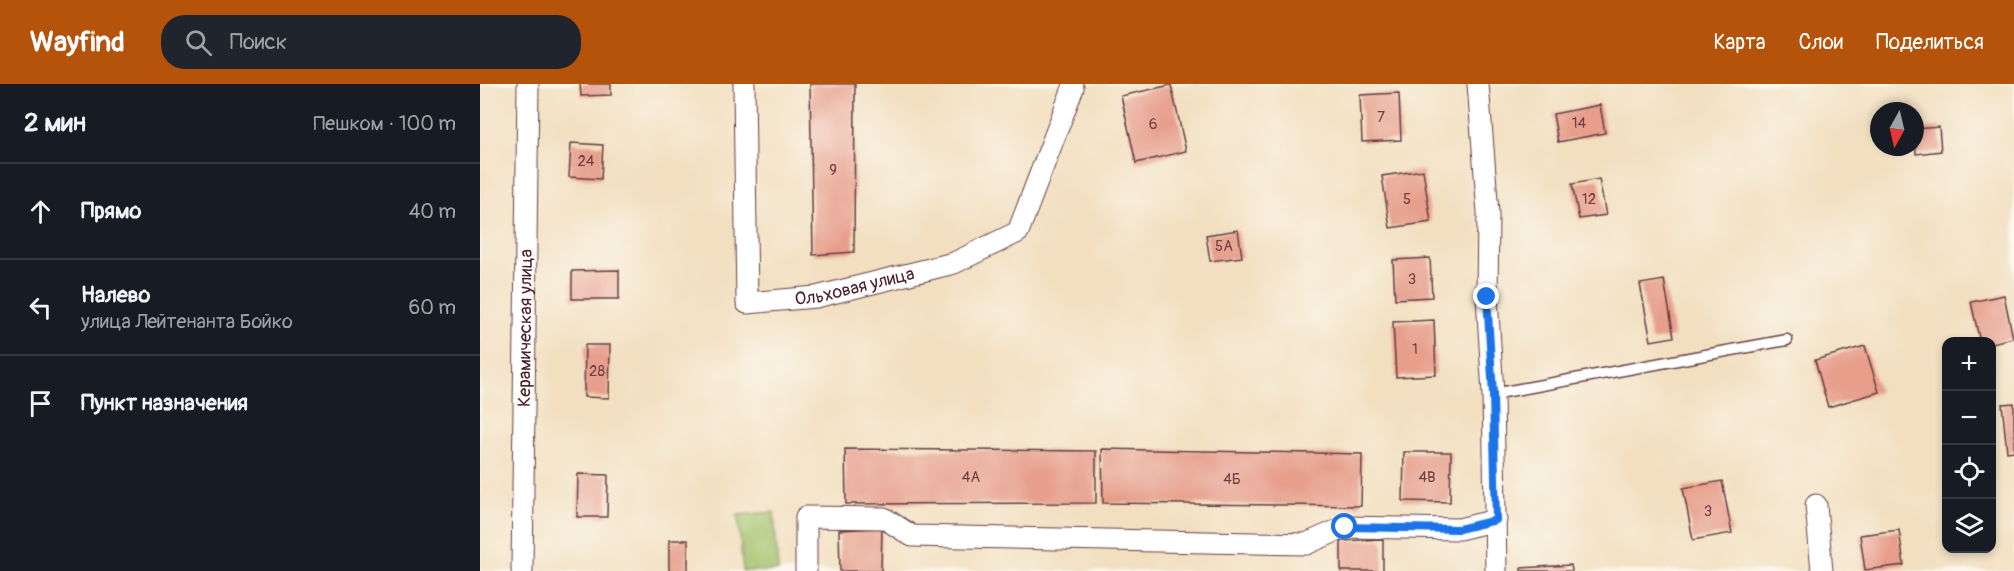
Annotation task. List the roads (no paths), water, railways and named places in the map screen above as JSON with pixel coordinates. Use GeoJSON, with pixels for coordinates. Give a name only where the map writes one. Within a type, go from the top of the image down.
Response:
{"type":"FeatureCollection","features":[{"type":"Feature","properties":{"kind":"street","name":"Керамическая улица"},"geometry":{"type":"LineString","coordinates":[[522,571],[528,84]]}},
{"type":"Feature","properties":{"kind":"street","name":"Ольховая улица"},"geometry":{"type":"LineString","coordinates":[[744,84],[747,303],[816,297],[954,264],[1018,232],[1074,88]]}},
{"type":"Feature","properties":{"kind":"street"},"geometry":{"type":"LineString","coordinates":[[1478,84],[1488,213],[1487,297],[1493,394],[1496,571]]}},
{"type":"Feature","properties":{"kind":"street"},"geometry":{"type":"LineString","coordinates":[[1816,505],[1822,571]]}},
{"type":"Feature","properties":{"kind":"street"},"geometry":{"type":"LineString","coordinates":[[806,571],[806,517],[884,518],[912,536],[1306,544],[1345,527],[1459,529],[1496,520]]}},
{"type":"Feature","properties":{"kind":"lane"},"geometry":{"type":"LineString","coordinates":[[1493,394],[1787,340]]}}]}
